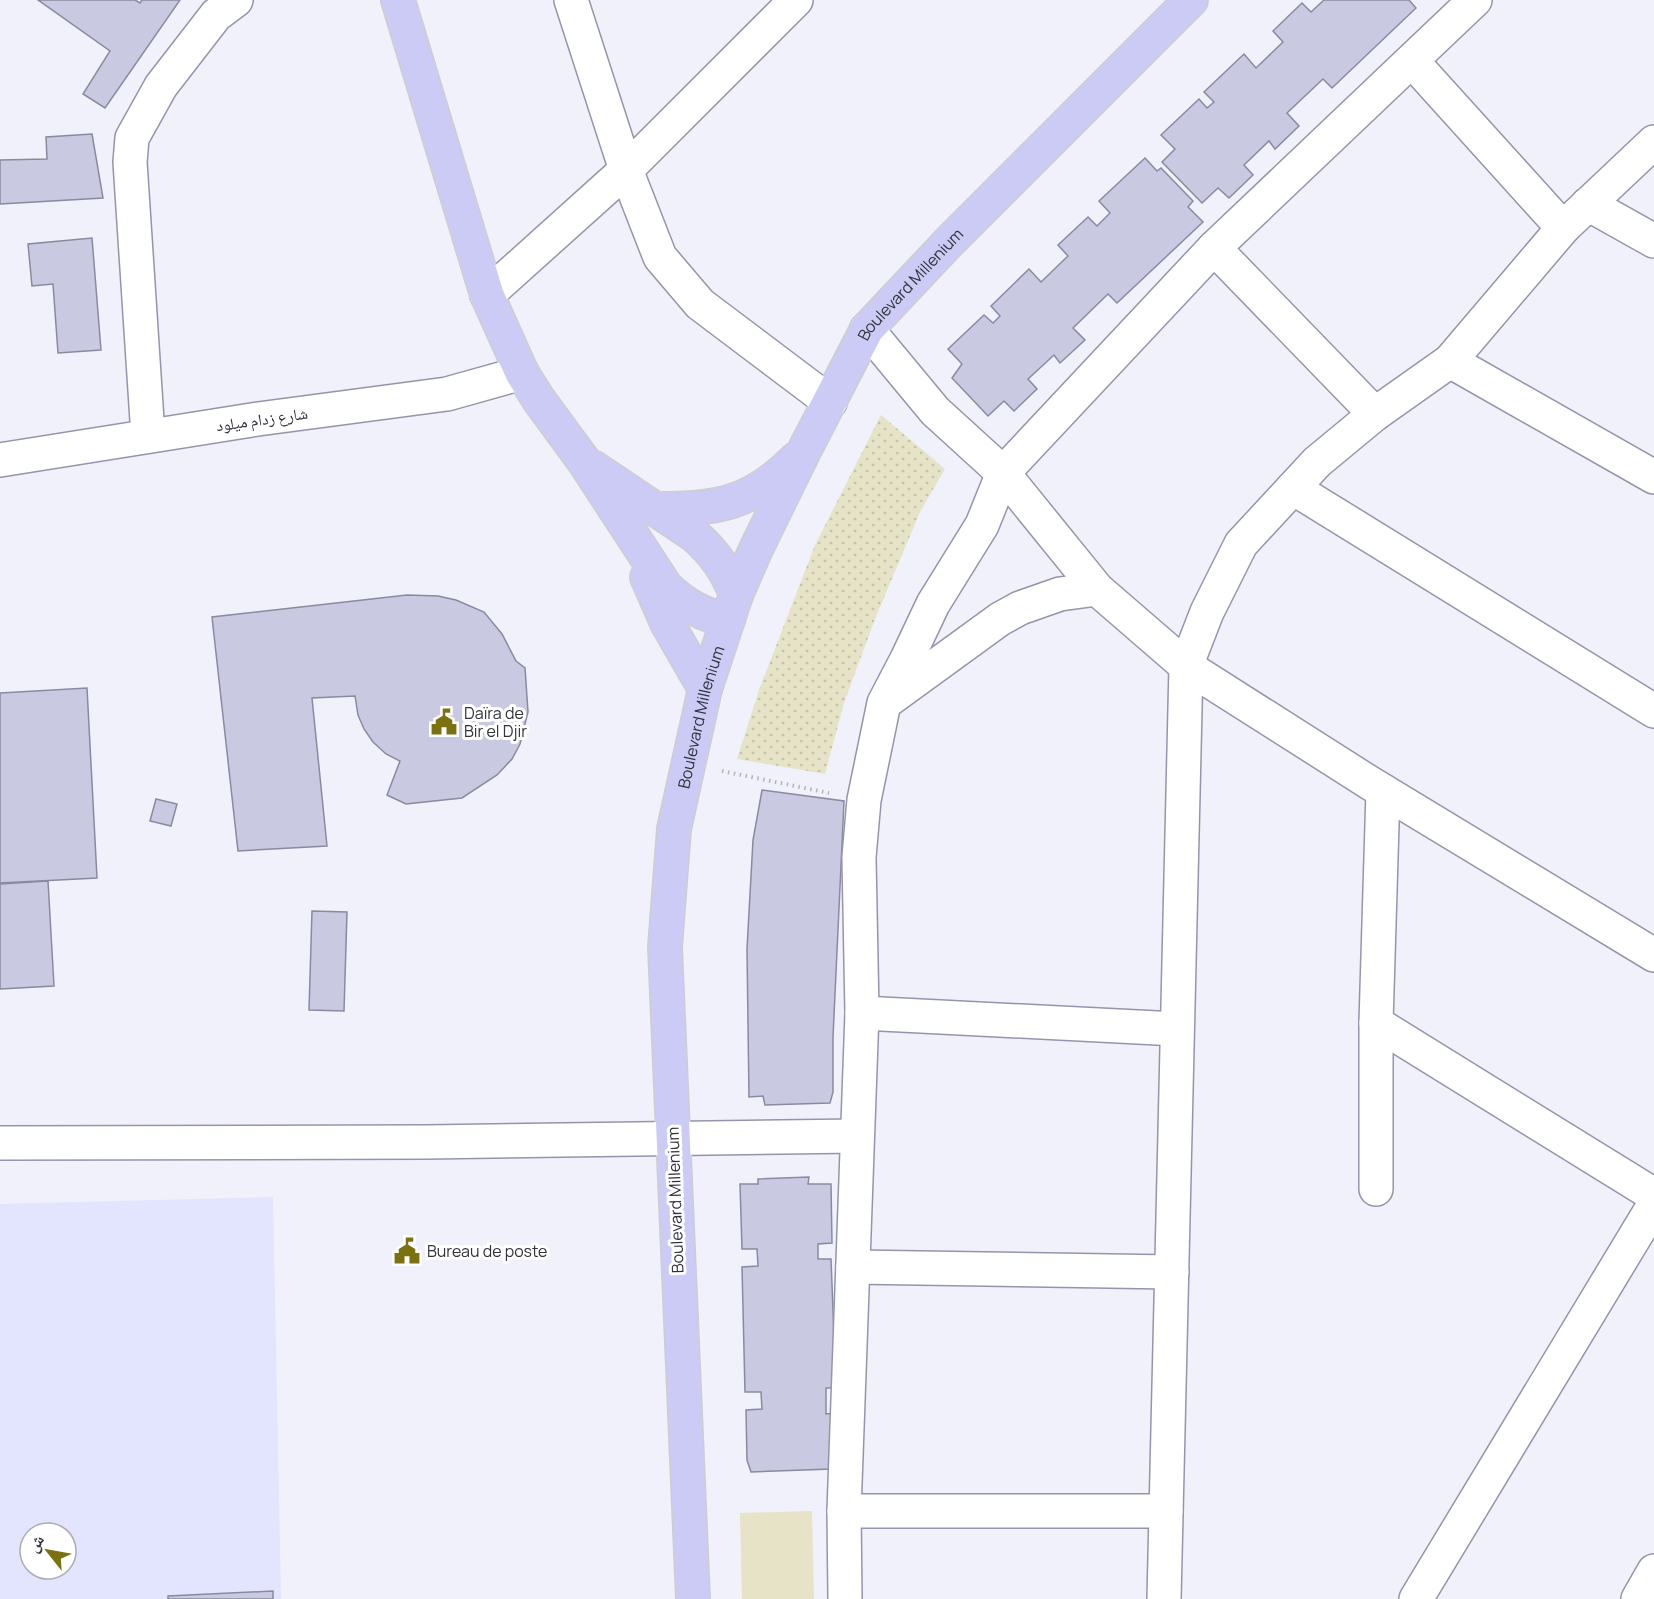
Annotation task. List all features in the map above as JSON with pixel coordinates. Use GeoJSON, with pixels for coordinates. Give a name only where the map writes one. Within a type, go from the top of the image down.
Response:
{"type":"FeatureCollection","features":[{"type":"Feature","properties":{"kind":"main road"},"geometry":{"type":"LineString","coordinates":[[398,0],[487,295],[522,374],[583,460],[666,587],[694,610],[711,616],[732,607],[730,577],[708,547],[694,535],[583,460]]}},
{"type":"Feature","properties":{"kind":"main road","name":"Boulevard Millenium"},"geometry":{"type":"LineString","coordinates":[[693,1599],[665,947],[674,830],[705,689],[732,607],[804,451],[867,329],[949,242],[1191,0]]}},
{"type":"Feature","properties":{"kind":"main road"},"geometry":{"type":"LineString","coordinates":[[654,509],[692,509],[724,505],[752,493],[778,476],[804,451]]}},
{"type":"Feature","properties":{"kind":"main road"},"geometry":{"type":"LineString","coordinates":[[631,536],[667,623],[705,689]]}},
{"type":"Feature","properties":{"kind":"street"},"geometry":{"type":"LineString","coordinates":[[148,436],[130,162],[132,138],[161,86],[216,15],[236,0]]}},
{"type":"Feature","properties":{"kind":"street"},"geometry":{"type":"LineString","coordinates":[[570,0],[626,170],[660,257],[700,304],[830,402]]}},
{"type":"Feature","properties":{"kind":"street"},"geometry":{"type":"LineString","coordinates":[[845,1599],[844,1511],[862,1013],[858,857],[864,800],[884,704],[933,604],[982,525],[1003,473],[1214,248],[1475,0]]}},
{"type":"Feature","properties":{"kind":"street"},"geometry":{"type":"LineString","coordinates":[[487,295],[626,170],[788,4]]}},
{"type":"Feature","properties":{"kind":"street"},"geometry":{"type":"LineString","coordinates":[[1412,61],[1563,228]]}},
{"type":"Feature","properties":{"kind":"street"},"geometry":{"type":"LineString","coordinates":[[1164,1599],[1186,666],[1207,612],[1241,544],[1317,462],[1375,414],[1450,361],[1563,228],[1654,142]]}},
{"type":"Feature","properties":{"kind":"street"},"geometry":{"type":"LineString","coordinates":[[1588,204],[1654,241]]}},
{"type":"Feature","properties":{"kind":"street"},"geometry":{"type":"LineString","coordinates":[[1214,248],[1375,414]]}},
{"type":"Feature","properties":{"kind":"street"},"geometry":{"type":"LineString","coordinates":[[867,329],[935,411],[1003,473],[1097,589],[1186,666],[1383,791],[1654,955]]}},
{"type":"Feature","properties":{"kind":"street"},"geometry":{"type":"LineString","coordinates":[[1450,361],[1654,477]]}},
{"type":"Feature","properties":{"kind":"street","name":"شارع زدام ميلود"},"geometry":{"type":"LineString","coordinates":[[0,459],[258,419],[447,394],[522,374]]}},
{"type":"Feature","properties":{"kind":"street"},"geometry":{"type":"LineString","coordinates":[[1293,488],[1654,711]]}},
{"type":"Feature","properties":{"kind":"street"},"geometry":{"type":"LineString","coordinates":[[884,704],[1000,619],[1020,608],[1060,594],[1097,589]]}},
{"type":"Feature","properties":{"kind":"street"},"geometry":{"type":"LineString","coordinates":[[1376,1190],[1376,1023],[1383,791]]}},
{"type":"Feature","properties":{"kind":"street"},"geometry":{"type":"LineString","coordinates":[[862,1013],[1177,1029]]}},
{"type":"Feature","properties":{"kind":"street"},"geometry":{"type":"LineString","coordinates":[[1376,1023],[1654,1195]]}},
{"type":"Feature","properties":{"kind":"street"},"geometry":{"type":"LineString","coordinates":[[0,1143],[673,1140],[858,1136]]}},
{"type":"Feature","properties":{"kind":"street"},"geometry":{"type":"LineString","coordinates":[[1416,1599],[1654,1205]]}},
{"type":"Feature","properties":{"kind":"street"},"geometry":{"type":"LineString","coordinates":[[853,1267],[1172,1272]]}},
{"type":"Feature","properties":{"kind":"street"},"geometry":{"type":"LineString","coordinates":[[844,1511],[1166,1511]]}},
{"type":"Feature","properties":{"kind":"street"},"geometry":{"type":"LineString","coordinates":[[1638,1599],[1654,1571]]}},
{"type":"Feature","properties":{"kind":"path"},"geometry":{"type":"LineString","coordinates":[[689,765],[864,800]]}},
{"type":"Feature","properties":{"kind":"shaded area"},"geometry":{"type":"Polygon","coordinates":[[[881,415],[945,469],[920,512],[875,619],[844,703],[825,774],[737,759],[759,690],[815,545],[881,415]]]}},
{"type":"Feature","properties":{"kind":"shaded area"},"geometry":{"type":"Polygon","coordinates":[[[273,1197],[281,1599],[0,1599],[0,1204],[273,1197]]]}},
{"type":"Feature","properties":{"kind":"shaded area"},"geometry":{"type":"Polygon","coordinates":[[[812,1511],[814,1599],[742,1599],[740,1513],[812,1511]]]}},
{"type":"Feature","properties":{"kind":"building"},"geometry":{"type":"Polygon","coordinates":[[[38,0],[135,0],[140,3],[142,0],[180,0],[105,108],[83,94],[110,51],[38,0]]]}},
{"type":"Feature","properties":{"kind":"building"},"geometry":{"type":"Polygon","coordinates":[[[1324,0],[1409,0],[1416,8],[1332,88],[1323,79],[1287,113],[1299,126],[1275,149],[1269,141],[1244,165],[1253,175],[1229,198],[1218,188],[1202,203],[1162,162],[1175,149],[1161,135],[1199,99],[1207,108],[1214,102],[1204,92],[1244,54],[1256,68],[1283,42],[1273,31],[1302,3],[1311,12],[1324,0]]]}},
{"type":"Feature","properties":{"kind":"building"},"geometry":{"type":"Polygon","coordinates":[[[92,134],[103,198],[0,204],[0,160],[47,159],[46,137],[92,134]]]}},
{"type":"Feature","properties":{"kind":"building"},"geometry":{"type":"Polygon","coordinates":[[[1145,158],[1157,171],[1161,168],[1193,201],[1188,207],[1203,222],[1117,303],[1108,294],[1073,328],[1085,340],[1060,363],[1054,355],[1028,379],[1037,389],[1014,411],[1004,401],[988,416],[952,378],[962,364],[948,349],[984,315],[993,323],[1000,316],[991,306],[1029,269],[1041,282],[1068,256],[1058,245],[1088,217],[1097,226],[1110,213],[1099,201],[1145,158]]]}},
{"type":"Feature","properties":{"kind":"building"},"geometry":{"type":"Polygon","coordinates":[[[92,238],[101,350],[58,353],[53,284],[32,286],[28,244],[92,238]]]}},
{"type":"Feature","properties":{"kind":"building","name":"Daïra de Bir el Djir"},"geometry":{"type":"Polygon","coordinates":[[[407,595],[438,596],[456,600],[484,612],[502,634],[516,661],[525,668],[528,712],[520,744],[512,759],[497,775],[462,798],[406,804],[387,795],[400,761],[386,754],[373,742],[364,729],[358,715],[355,696],[312,698],[327,846],[238,851],[212,617],[407,595]]]}},
{"type":"Feature","properties":{"kind":"building"},"geometry":{"type":"Polygon","coordinates":[[[87,688],[97,878],[0,883],[0,693],[87,688]]]}},
{"type":"Feature","properties":{"kind":"building"},"geometry":{"type":"Polygon","coordinates":[[[762,790],[844,801],[833,1037],[833,1092],[830,1103],[765,1105],[763,1096],[749,1097],[747,949],[753,840],[762,790]]]}},
{"type":"Feature","properties":{"kind":"building"},"geometry":{"type":"Polygon","coordinates":[[[156,799],[177,804],[171,826],[150,821],[156,799]]]}},
{"type":"Feature","properties":{"kind":"building"},"geometry":{"type":"Polygon","coordinates":[[[48,881],[54,986],[0,989],[0,884],[48,881]]]}},
{"type":"Feature","properties":{"kind":"building"},"geometry":{"type":"Polygon","coordinates":[[[312,911],[347,912],[344,1011],[309,1010],[312,911]]]}},
{"type":"Feature","properties":{"kind":"building"},"geometry":{"type":"Polygon","coordinates":[[[809,1177],[808,1184],[831,1184],[832,1243],[818,1244],[818,1259],[831,1259],[836,1388],[826,1388],[826,1414],[837,1413],[831,1469],[751,1472],[747,1460],[746,1410],[762,1409],[761,1392],[745,1392],[742,1267],[758,1266],[757,1249],[742,1249],[740,1184],[758,1184],[758,1179],[809,1177]]]}},
{"type":"Feature","properties":{"kind":"building"},"geometry":{"type":"Polygon","coordinates":[[[273,1591],[273,1599],[168,1599],[168,1596],[273,1591]]]}},
{"type":"Feature","properties":{"kind":"place","name":"Daïra de Bir el Djir"},"geometry":{"type":"Point","coordinates":[444,722]}},
{"type":"Feature","properties":{"kind":"place","name":"Bureau de poste"},"geometry":{"type":"Point","coordinates":[407,1251]}}]}
